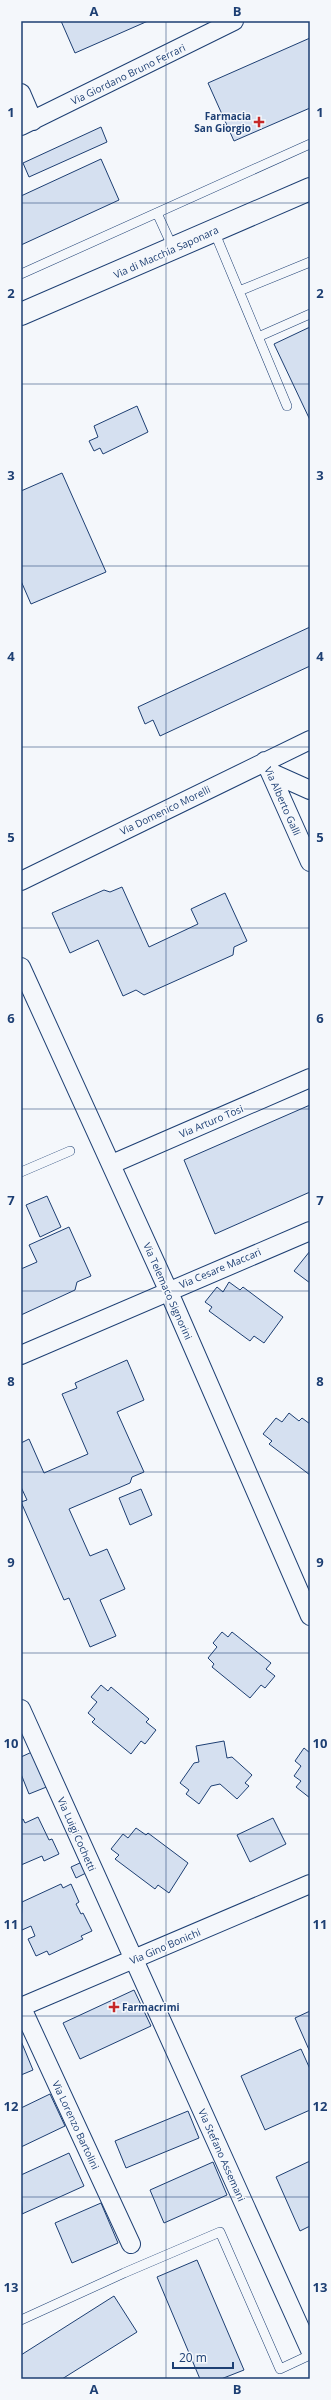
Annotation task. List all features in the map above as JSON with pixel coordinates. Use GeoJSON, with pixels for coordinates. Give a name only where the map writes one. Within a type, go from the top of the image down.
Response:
{"type":"FeatureCollection","features":[{"type":"Feature","properties":{"kind":"street","name":"Via Giordano Bruno Ferrari"},"geometry":{"type":"LineString","coordinates":[[27,123],[234,21]]}},
{"type":"Feature","properties":{"kind":"street"},"geometry":{"type":"LineString","coordinates":[[21,93],[27,123]]}},
{"type":"Feature","properties":{"kind":"street","name":"Via di Macchia Saponara"},"geometry":{"type":"LineString","coordinates":[[21,314],[310,188]]}},
{"type":"Feature","properties":{"kind":"street","name":"Via Domenico Morelli"},"geometry":{"type":"LineString","coordinates":[[21,881],[268,767],[310,740]]}},
{"type":"Feature","properties":{"kind":"street"},"geometry":{"type":"LineString","coordinates":[[268,767],[310,790]]}},
{"type":"Feature","properties":{"kind":"street","name":"Via Alberto Galli"},"geometry":{"type":"LineString","coordinates":[[268,767],[310,862]]}},
{"type":"Feature","properties":{"kind":"street","name":"Via Telemaco Signorini"},"geometry":{"type":"LineString","coordinates":[[21,967],[112,1164],[310,1616]]}},
{"type":"Feature","properties":{"kind":"street","name":"Via Arturo Tosi"},"geometry":{"type":"LineString","coordinates":[[112,1164],[310,1078]]}},
{"type":"Feature","properties":{"kind":"street","name":"Via Cesare Maccari"},"geometry":{"type":"LineString","coordinates":[[21,1354],[168,1290],[310,1231]]}},
{"type":"Feature","properties":{"kind":"street","name":"Via Luigi Cochetti"},"geometry":{"type":"LineString","coordinates":[[21,1709],[133,1959]]}},
{"type":"Feature","properties":{"kind":"street","name":"Via Gino Bonichi"},"geometry":{"type":"LineString","coordinates":[[21,2007],[310,1884]]}},
{"type":"Feature","properties":{"kind":"street","name":"Via Stefano Assemani"},"geometry":{"type":"LineString","coordinates":[[133,1959],[305,2325],[310,2350]]}},
{"type":"Feature","properties":{"kind":"street","name":"Via Lorenzo Bartolini"},"geometry":{"type":"LineString","coordinates":[[21,2007],[131,2244]]}},
{"type":"Feature","properties":{"kind":"lane"},"geometry":{"type":"LineString","coordinates":[[21,274],[310,144]]}},
{"type":"Feature","properties":{"kind":"lane"},"geometry":{"type":"LineString","coordinates":[[157,213],[173,248]]}},
{"type":"Feature","properties":{"kind":"lane"},"geometry":{"type":"LineString","coordinates":[[214,230],[288,406]]}},
{"type":"Feature","properties":{"kind":"lane"},"geometry":{"type":"LineString","coordinates":[[239,291],[310,262]]}},
{"type":"Feature","properties":{"kind":"lane"},"geometry":{"type":"LineString","coordinates":[[258,336],[310,314]]}},
{"type":"Feature","properties":{"kind":"lane"},"geometry":{"type":"LineString","coordinates":[[21,1172],[70,1151]]}},
{"type":"Feature","properties":{"kind":"lane"},"geometry":{"type":"LineString","coordinates":[[21,2320],[124,2273],[220,2232],[280,2369],[310,2355]]}},
{"type":"Feature","properties":{"kind":"building"},"geometry":{"type":"Polygon","coordinates":[[[61,21],[148,21],[75,53],[61,21]]]}},
{"type":"Feature","properties":{"kind":"building"},"geometry":{"type":"Polygon","coordinates":[[[310,38],[310,108],[234,141],[208,83],[310,38]]]}},
{"type":"Feature","properties":{"kind":"building"},"geometry":{"type":"Polygon","coordinates":[[[101,127],[107,142],[29,177],[23,163],[101,127]]]}},
{"type":"Feature","properties":{"kind":"building"},"geometry":{"type":"Polygon","coordinates":[[[101,159],[119,200],[21,245],[21,196],[101,159]]]}},
{"type":"Feature","properties":{"kind":"building"},"geometry":{"type":"Polygon","coordinates":[[[310,327],[310,420],[274,344],[310,327]]]}},
{"type":"Feature","properties":{"kind":"building"},"geometry":{"type":"Polygon","coordinates":[[[137,406],[148,432],[103,454],[100,448],[94,451],[89,441],[98,437],[94,426],[137,406]]]}},
{"type":"Feature","properties":{"kind":"building"},"geometry":{"type":"Polygon","coordinates":[[[62,473],[106,572],[31,604],[21,581],[21,491],[62,473]]]}},
{"type":"Feature","properties":{"kind":"building"},"geometry":{"type":"Polygon","coordinates":[[[310,627],[310,666],[160,736],[153,720],[145,724],[138,707],[310,627]]]}},
{"type":"Feature","properties":{"kind":"building"},"geometry":{"type":"Polygon","coordinates":[[[122,887],[149,947],[198,924],[191,909],[225,893],[247,941],[234,947],[233,955],[144,995],[136,990],[123,996],[98,940],[70,953],[52,913],[104,890],[110,892],[122,887]]]}},
{"type":"Feature","properties":{"kind":"building"},"geometry":{"type":"Polygon","coordinates":[[[310,1105],[310,1192],[215,1234],[184,1160],[310,1105]]]}},
{"type":"Feature","properties":{"kind":"building"},"geometry":{"type":"Polygon","coordinates":[[[47,1196],[61,1227],[40,1237],[26,1205],[47,1196]]]}},
{"type":"Feature","properties":{"kind":"building"},"geometry":{"type":"Polygon","coordinates":[[[69,1227],[91,1276],[77,1282],[75,1290],[21,1315],[21,1269],[37,1262],[29,1245],[69,1227]]]}},
{"type":"Feature","properties":{"kind":"building"},"geometry":{"type":"Polygon","coordinates":[[[310,1251],[310,1283],[294,1271],[310,1251]]]}},
{"type":"Feature","properties":{"kind":"building"},"geometry":{"type":"Polygon","coordinates":[[[229,1282],[240,1290],[243,1287],[283,1317],[264,1343],[254,1336],[250,1341],[209,1311],[212,1307],[205,1302],[217,1287],[223,1292],[229,1282]]]}},
{"type":"Feature","properties":{"kind":"building"},"geometry":{"type":"Polygon","coordinates":[[[127,1360],[144,1400],[117,1412],[144,1472],[132,1477],[130,1483],[69,1509],[90,1556],[107,1549],[125,1589],[100,1600],[116,1636],[90,1647],[69,1598],[64,1600],[21,1502],[27,1500],[21,1487],[21,1443],[29,1439],[44,1473],[88,1454],[62,1394],[77,1388],[75,1383],[127,1360]]]}},
{"type":"Feature","properties":{"kind":"building"},"geometry":{"type":"Polygon","coordinates":[[[289,1413],[299,1421],[302,1418],[310,1424],[310,1475],[269,1444],[272,1441],[263,1434],[276,1418],[282,1422],[289,1413]]]}},
{"type":"Feature","properties":{"kind":"building"},"geometry":{"type":"Polygon","coordinates":[[[141,1489],[152,1515],[130,1525],[119,1498],[141,1489]]]}},
{"type":"Feature","properties":{"kind":"building"},"geometry":{"type":"Polygon","coordinates":[[[222,1632],[228,1637],[232,1632],[271,1663],[266,1669],[275,1676],[265,1688],[261,1685],[250,1698],[212,1667],[214,1664],[208,1658],[217,1647],[213,1643],[222,1632]]]}},
{"type":"Feature","properties":{"kind":"building"},"geometry":{"type":"Polygon","coordinates":[[[101,1685],[108,1691],[111,1687],[149,1719],[146,1722],[156,1730],[145,1744],[141,1741],[131,1754],[92,1722],[95,1719],[88,1713],[97,1702],[91,1697],[101,1685]]]}},
{"type":"Feature","properties":{"kind":"building"},"geometry":{"type":"Polygon","coordinates":[[[224,1741],[227,1758],[232,1757],[252,1775],[245,1783],[249,1786],[237,1799],[220,1784],[211,1786],[199,1804],[186,1794],[189,1790],[180,1783],[194,1763],[199,1762],[196,1746],[224,1741]]]}},
{"type":"Feature","properties":{"kind":"building"},"geometry":{"type":"Polygon","coordinates":[[[304,1748],[310,1753],[310,1798],[296,1787],[301,1781],[294,1776],[301,1766],[295,1761],[304,1748]]]}},
{"type":"Feature","properties":{"kind":"building"},"geometry":{"type":"Polygon","coordinates":[[[34,1751],[49,1786],[29,1794],[21,1774],[21,1757],[34,1751]]]}},
{"type":"Feature","properties":{"kind":"building"},"geometry":{"type":"Polygon","coordinates":[[[38,1817],[49,1840],[52,1839],[59,1854],[44,1861],[42,1856],[21,1865],[21,1820],[23,1819],[25,1823],[38,1817]]]}},
{"type":"Feature","properties":{"kind":"building"},"geometry":{"type":"Polygon","coordinates":[[[273,1818],[286,1844],[250,1862],[237,1835],[273,1818]]]}},
{"type":"Feature","properties":{"kind":"building"},"geometry":{"type":"Polygon","coordinates":[[[136,1828],[146,1835],[148,1833],[188,1863],[169,1893],[158,1885],[155,1889],[115,1859],[119,1855],[111,1849],[123,1834],[128,1838],[136,1828]]]}},
{"type":"Feature","properties":{"kind":"building"},"geometry":{"type":"Polygon","coordinates":[[[82,1862],[86,1873],[76,1878],[71,1867],[82,1862]]]}},
{"type":"Feature","properties":{"kind":"building"},"geometry":{"type":"Polygon","coordinates":[[[61,1884],[63,1888],[71,1884],[79,1902],[76,1904],[81,1914],[83,1913],[92,1931],[81,1936],[83,1939],[49,1955],[47,1951],[36,1956],[28,1939],[35,1936],[31,1926],[22,1930],[21,1927],[22,1902],[61,1884]]]}},
{"type":"Feature","properties":{"kind":"building"},"geometry":{"type":"Polygon","coordinates":[[[134,1990],[151,2026],[80,2059],[63,2023],[134,1990]]]}},
{"type":"Feature","properties":{"kind":"building"},"geometry":{"type":"Polygon","coordinates":[[[310,2011],[310,2052],[295,2018],[310,2011]]]}},
{"type":"Feature","properties":{"kind":"building"},"geometry":{"type":"Polygon","coordinates":[[[21,2041],[33,2070],[21,2075],[21,2041]]]}},
{"type":"Feature","properties":{"kind":"building"},"geometry":{"type":"Polygon","coordinates":[[[301,2049],[310,2069],[310,2110],[265,2130],[241,2076],[301,2049]]]}},
{"type":"Feature","properties":{"kind":"building"},"geometry":{"type":"Polygon","coordinates":[[[50,2094],[65,2126],[21,2147],[21,2108],[50,2094]]]}},
{"type":"Feature","properties":{"kind":"building"},"geometry":{"type":"Polygon","coordinates":[[[188,2111],[199,2138],[126,2168],[115,2141],[188,2111]]]}},
{"type":"Feature","properties":{"kind":"building"},"geometry":{"type":"Polygon","coordinates":[[[69,2153],[84,2186],[22,2214],[21,2175],[69,2153]]]}},
{"type":"Feature","properties":{"kind":"building"},"geometry":{"type":"Polygon","coordinates":[[[310,2161],[310,2226],[300,2231],[276,2177],[310,2161]]]}},
{"type":"Feature","properties":{"kind":"building"},"geometry":{"type":"Polygon","coordinates":[[[213,2162],[227,2195],[164,2223],[150,2190],[213,2162]]]}},
{"type":"Feature","properties":{"kind":"building"},"geometry":{"type":"Polygon","coordinates":[[[101,2203],[118,2243],[72,2263],[55,2223],[101,2203]]]}},
{"type":"Feature","properties":{"kind":"building"},"geometry":{"type":"Polygon","coordinates":[[[197,2260],[244,2370],[221,2379],[200,2379],[157,2277],[197,2260]]]}},
{"type":"Feature","properties":{"kind":"building"},"geometry":{"type":"Polygon","coordinates":[[[114,2296],[137,2332],[62,2379],[21,2379],[21,2355],[114,2296]]]}},
{"type":"Feature","properties":{"kind":"place","name":"Farmacia San Giorgio"},"geometry":{"type":"Point","coordinates":[259,122]}},
{"type":"Feature","properties":{"kind":"place","name":"Farmacrimi"},"geometry":{"type":"Point","coordinates":[114,2007]}}]}
